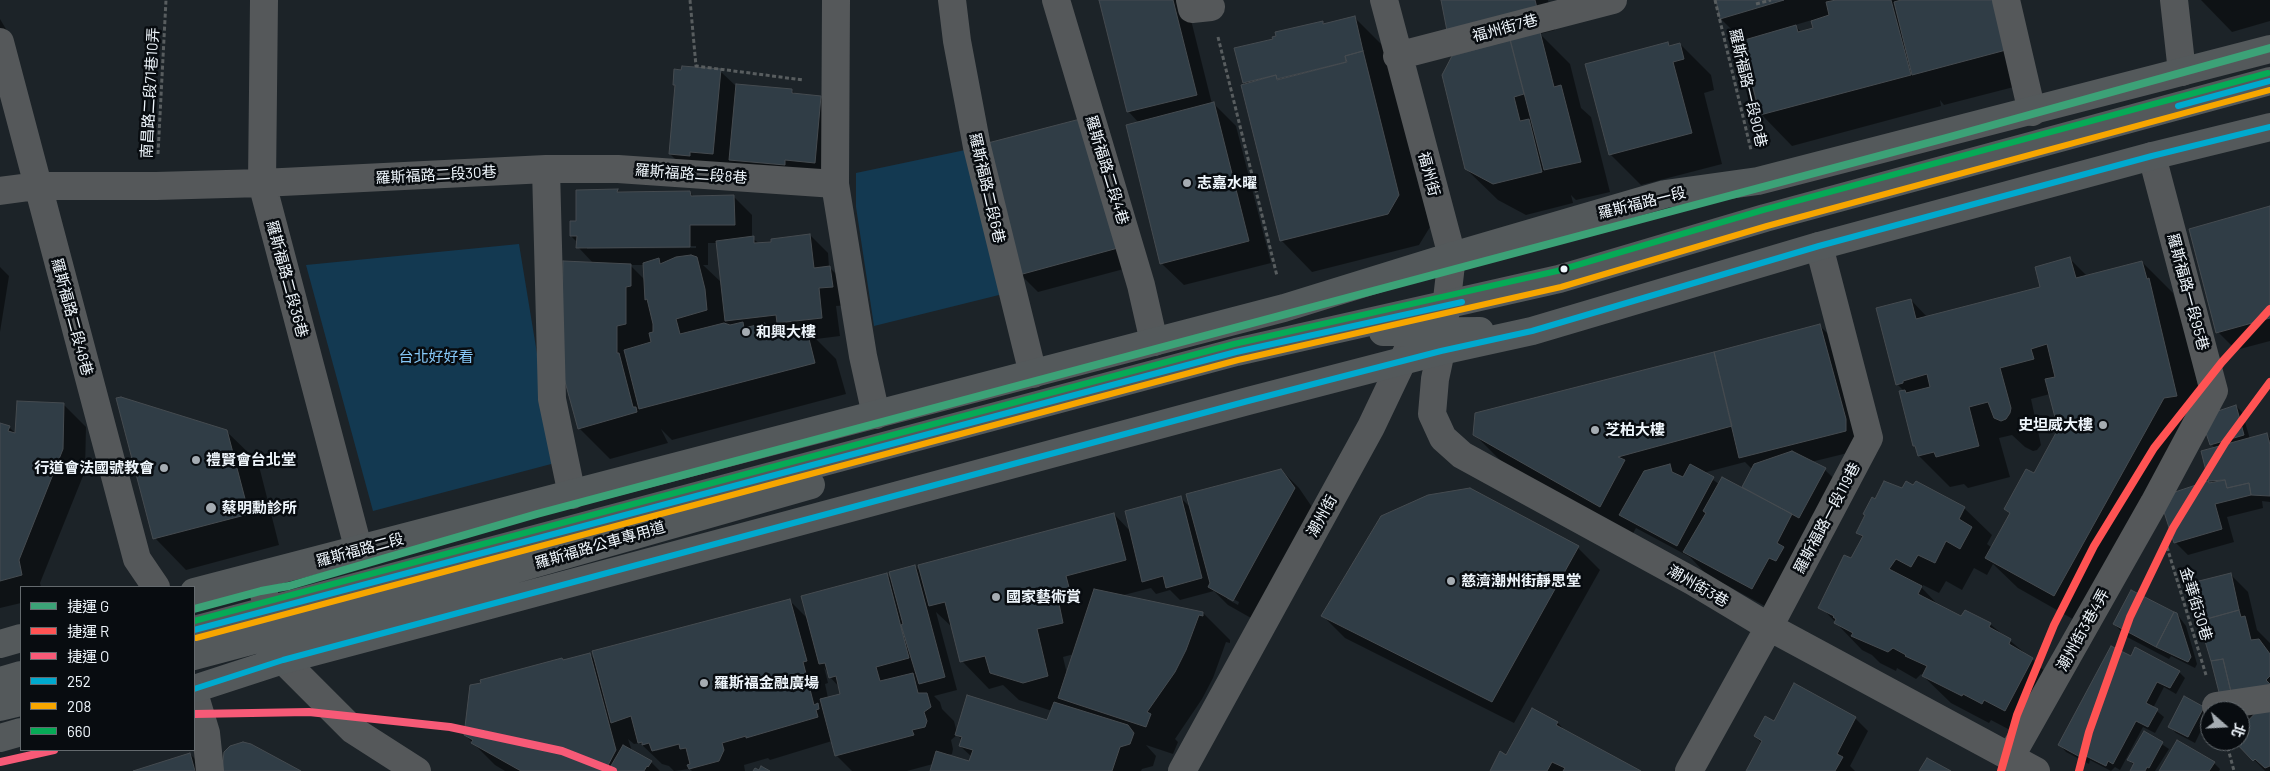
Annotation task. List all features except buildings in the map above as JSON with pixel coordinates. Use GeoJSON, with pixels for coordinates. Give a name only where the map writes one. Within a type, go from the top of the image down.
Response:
{"type":"FeatureCollection","features":[{"type":"Feature","properties":{"kind":"main road","name":"羅斯福路一段"},"geometry":{"type":"LineString","coordinates":[[1452,256],[1665,194],[1758,182],[2270,49]]}},
{"type":"Feature","properties":{"kind":"main road","name":"羅斯福路公車專用道"},"geometry":{"type":"LineString","coordinates":[[1435,326],[1559,280],[1765,218],[2270,81]]}},
{"type":"Feature","properties":{"kind":"main road"},"geometry":{"type":"LineString","coordinates":[[1819,246],[2152,156],[2270,127]]}},
{"type":"Feature","properties":{"kind":"main road","name":"羅斯福路公車專用道"},"geometry":{"type":"LineString","coordinates":[[195,656],[272,622],[1236,352],[1435,326],[1532,330],[1819,246]]}},
{"type":"Feature","properties":{"kind":"main road","name":"羅斯福路二段"},"geometry":{"type":"LineString","coordinates":[[195,592],[259,577],[1284,308],[1452,256]]}},
{"type":"Feature","properties":{"kind":"main road"},"geometry":{"type":"LineString","coordinates":[[195,689],[283,660],[1059,451],[1402,361],[1435,326]]}},
{"type":"Feature","properties":{"kind":"main road","name":"羅斯福路公車專用道"},"geometry":{"type":"LineString","coordinates":[[195,630],[272,622]]}},
{"type":"Feature","properties":{"kind":"main road"},"geometry":{"type":"LineString","coordinates":[[0,644],[20,638]]}},
{"type":"Feature","properties":{"kind":"main road"},"geometry":{"type":"LineString","coordinates":[[0,681],[20,675]]}},
{"type":"Feature","properties":{"kind":"main road"},"geometry":{"type":"LineString","coordinates":[[0,707],[20,702]]}},
{"type":"Feature","properties":{"kind":"main road"},"geometry":{"type":"LineString","coordinates":[[0,738],[20,732]]}},
{"type":"Feature","properties":{"kind":"street","name":"羅斯福路二段36巷"},"geometry":{"type":"LineString","coordinates":[[264,0],[262,183],[358,551]]}},
{"type":"Feature","properties":{"kind":"street"},"geometry":{"type":"LineString","coordinates":[[836,0],[835,184],[863,356],[876,416]]}},
{"type":"Feature","properties":{"kind":"street","name":"羅斯福路二段6巷"},"geometry":{"type":"LineString","coordinates":[[952,0],[957,41],[976,147],[1033,374]]}},
{"type":"Feature","properties":{"kind":"street","name":"羅斯福路二段4巷"},"geometry":{"type":"LineString","coordinates":[[1056,0],[1141,285],[1154,342]]}},
{"type":"Feature","properties":{"kind":"street","name":"福州街"},"geometry":{"type":"LineString","coordinates":[[1384,0],[1397,56],[1452,256],[1435,326]]}},
{"type":"Feature","properties":{"kind":"street","name":"福州街7巷"},"geometry":{"type":"LineString","coordinates":[[1397,56],[1613,0]]}},
{"type":"Feature","properties":{"kind":"street"},"geometry":{"type":"LineString","coordinates":[[2006,0],[2032,112]]}},
{"type":"Feature","properties":{"kind":"street"},"geometry":{"type":"LineString","coordinates":[[2174,0],[2182,72]]}},
{"type":"Feature","properties":{"kind":"street","name":"羅斯福路二段48巷"},"geometry":{"type":"LineString","coordinates":[[0,42],[137,558],[155,586]]}},
{"type":"Feature","properties":{"kind":"street","name":"羅斯福路一段95巷"},"geometry":{"type":"LineString","coordinates":[[2152,156],[2214,391],[2154,504]]}},
{"type":"Feature","properties":{"kind":"street","name":"羅斯福路二段8巷"},"geometry":{"type":"LineString","coordinates":[[546,170],[618,169],[835,184]]}},
{"type":"Feature","properties":{"kind":"street","name":"羅斯福路二段30巷"},"geometry":{"type":"LineString","coordinates":[[0,191],[37,186],[156,186],[262,183],[546,170]]}},
{"type":"Feature","properties":{"kind":"street"},"geometry":{"type":"LineString","coordinates":[[546,170],[552,399],[572,495]]}},
{"type":"Feature","properties":{"kind":"street","name":"羅斯福路一段119巷"},"geometry":{"type":"LineString","coordinates":[[1689,771],[1769,627],[1869,438],[1819,246]]}},
{"type":"Feature","properties":{"kind":"street","name":"潮州街3巷"},"geometry":{"type":"LineString","coordinates":[[1435,326],[1435,378],[1432,414],[1443,438],[1462,455],[1694,582],[1769,627],[2036,771]]}},
{"type":"Feature","properties":{"kind":"street","name":"潮州街"},"geometry":{"type":"LineString","coordinates":[[1182,771],[1371,427],[1402,361]]}},
{"type":"Feature","properties":{"kind":"street","name":"潮州街3巷4弄"},"geometry":{"type":"LineString","coordinates":[[2011,756],[2154,504]]}},
{"type":"Feature","properties":{"kind":"street"},"geometry":{"type":"LineString","coordinates":[[259,577],[283,660],[353,730],[417,771]]}},
{"type":"Feature","properties":{"kind":"street"},"geometry":{"type":"LineString","coordinates":[[195,697],[206,733],[210,771]]}},
{"type":"Feature","properties":{"kind":"street"},"geometry":{"type":"LineString","coordinates":[[2250,701],[2270,698]]}},
{"type":"Feature","properties":{"kind":"path","name":"南昌路二段71巷10弄"},"geometry":{"type":"LineString","coordinates":[[156,186],[166,0]]}},
{"type":"Feature","properties":{"kind":"path"},"geometry":{"type":"LineString","coordinates":[[690,0],[696,66],[836,85]]}},
{"type":"Feature","properties":{"kind":"path","name":"羅斯福路一段90巷"},"geometry":{"type":"LineString","coordinates":[[1715,0],[1758,182]]}},
{"type":"Feature","properties":{"kind":"path"},"geometry":{"type":"LineString","coordinates":[[1756,4],[1771,0]]}},
{"type":"Feature","properties":{"kind":"path"},"geometry":{"type":"LineString","coordinates":[[1200,3],[1284,308]]}},
{"type":"Feature","properties":{"kind":"path","name":"金華街30巷"},"geometry":{"type":"LineString","coordinates":[[2154,504],[2214,701]]}},
{"type":"Feature","properties":{"kind":"path"},"geometry":{"type":"LineString","coordinates":[[2229,751],[2234,771]]}},
{"type":"Feature","properties":{"kind":"green space"},"geometry":{"type":"Polygon","coordinates":[[[970,149],[1003,294],[874,326],[856,207],[856,173],[970,149]]]}},
{"type":"Feature","properties":{"kind":"green space","name":"台北好好看"},"geometry":{"type":"Polygon","coordinates":[[[519,244],[555,463],[373,511],[306,265],[519,244]]]}},
{"type":"Feature","properties":{"kind":"metro line","name":"G"},"geometry":{"type":"LineString","coordinates":[[195,609],[261,591],[289,586],[537,514],[1946,138],[2270,48]]}},
{"type":"Feature","properties":{"kind":"metro line","name":"R"},"geometry":{"type":"LineString","coordinates":[[2001,771],[2017,715],[2054,625],[2094,546],[2154,448],[2222,362],[2270,309]]}},
{"type":"Feature","properties":{"kind":"metro line","name":"R"},"geometry":{"type":"LineString","coordinates":[[2079,771],[2089,732],[2130,617],[2173,528],[2225,443],[2270,382]]}},
{"type":"Feature","properties":{"kind":"metro line","name":"O"},"geometry":{"type":"LineString","coordinates":[[195,714],[309,712],[450,727],[562,751],[613,771]]}},
{"type":"Feature","properties":{"kind":"metro line","name":"O"},"geometry":{"type":"LineString","coordinates":[[0,762],[50,751]]}},
{"type":"Feature","properties":{"kind":"transit line","name":"660"},"geometry":{"type":"LineString","coordinates":[[195,621],[1234,344],[1557,271],[1763,210],[2268,73]]}},
{"type":"Feature","properties":{"kind":"transit line","name":"252"},"geometry":{"type":"LineString","coordinates":[[2178,106],[2270,81]]}},
{"type":"Feature","properties":{"kind":"transit line","name":"208"},"geometry":{"type":"LineString","coordinates":[[196,638],[1238,360],[1561,287],[1767,226],[2270,90]]}},
{"type":"Feature","properties":{"kind":"transit line","name":"252"},"geometry":{"type":"LineString","coordinates":[[195,689],[283,660],[1248,401],[1441,351],[1532,331],[1819,246],[2152,156],[2270,127]]}},
{"type":"Feature","properties":{"kind":"transit line","name":"252"},"geometry":{"type":"LineString","coordinates":[[195,630],[1236,352],[1462,302]]}},
{"type":"Feature","properties":{"kind":"place","name":"志嘉水曜"},"geometry":{"type":"Point","coordinates":[1187,183]}},
{"type":"Feature","properties":{"kind":"place","name":"和興大樓"},"geometry":{"type":"Point","coordinates":[746,332]}},
{"type":"Feature","properties":{"kind":"place","name":"史坦威大樓"},"geometry":{"type":"Point","coordinates":[2103,425]}},
{"type":"Feature","properties":{"kind":"place","name":"芝柏大樓"},"geometry":{"type":"Point","coordinates":[1595,430]}},
{"type":"Feature","properties":{"kind":"place","name":"禮賢會台北堂"},"geometry":{"type":"Point","coordinates":[196,460]}},
{"type":"Feature","properties":{"kind":"place","name":"行道會法國號教會"},"geometry":{"type":"Point","coordinates":[164,468]}},
{"type":"Feature","properties":{"kind":"place","name":"蔡明勳診所"},"geometry":{"type":"Point","coordinates":[211,508]}},
{"type":"Feature","properties":{"kind":"place","name":"慈濟潮州街靜思堂"},"geometry":{"type":"Point","coordinates":[1451,581]}},
{"type":"Feature","properties":{"kind":"place","name":"國家藝術賞"},"geometry":{"type":"Point","coordinates":[996,597]}},
{"type":"Feature","properties":{"kind":"place","name":"羅斯福金融廣場"},"geometry":{"type":"Point","coordinates":[704,683]}}]}
